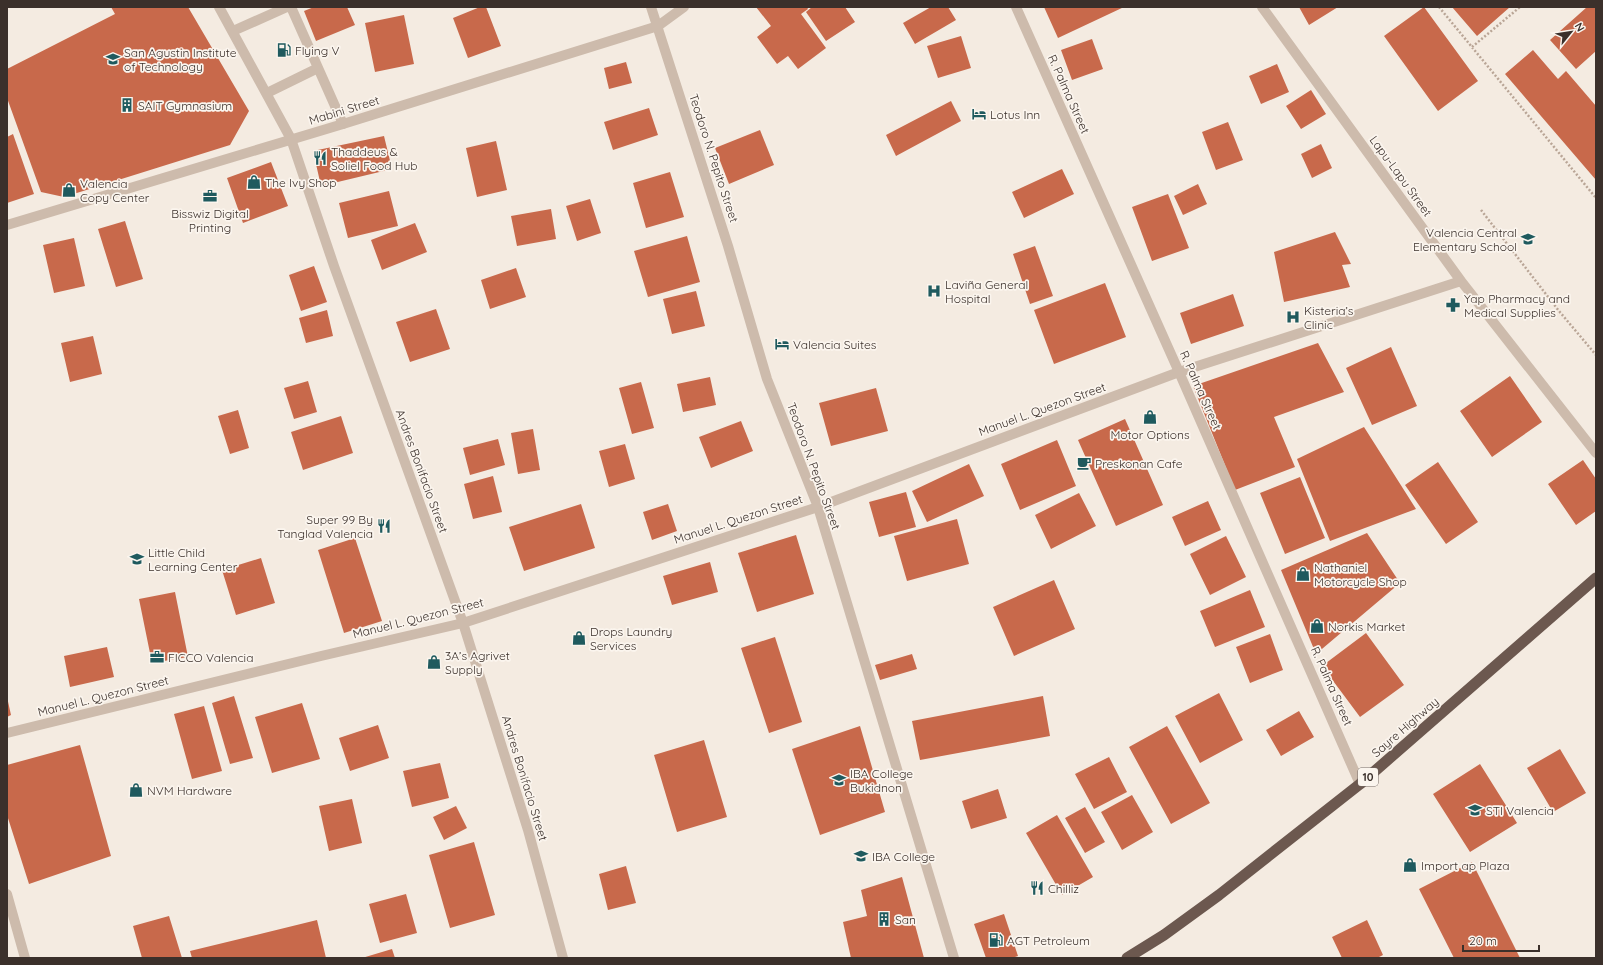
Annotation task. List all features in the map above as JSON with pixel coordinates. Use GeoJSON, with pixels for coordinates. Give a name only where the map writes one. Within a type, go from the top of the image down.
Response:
{"type":"FeatureCollection","features":[{"type":"Feature","properties":{"kind":"highway","name":"Sayre Highway"},"geometry":{"type":"LineString","coordinates":[[1127,958],[1164,935],[1219,895],[1360,784],[1596,578]]}},
{"type":"Feature","properties":{"kind":"street","name":"Andres Bonifacio Street"},"geometry":{"type":"LineString","coordinates":[[219,7],[291,139],[337,273],[463,623],[528,830],[563,958]]}},
{"type":"Feature","properties":{"kind":"street"},"geometry":{"type":"LineString","coordinates":[[233,31],[287,7]]}},
{"type":"Feature","properties":{"kind":"street"},"geometry":{"type":"LineString","coordinates":[[291,7],[343,124]]}},
{"type":"Feature","properties":{"kind":"street","name":"Teodoro N. Pepito Street"},"geometry":{"type":"LineString","coordinates":[[651,7],[728,246],[767,379],[818,507],[954,958]]}},
{"type":"Feature","properties":{"kind":"street","name":"Mabini Street"},"geometry":{"type":"LineString","coordinates":[[7,225],[343,124],[658,26],[684,7]]}},
{"type":"Feature","properties":{"kind":"street","name":"R. Palma Street"},"geometry":{"type":"LineString","coordinates":[[1016,7],[1179,372],[1360,784]]}},
{"type":"Feature","properties":{"kind":"street","name":"Lapu-Lapu Street"},"geometry":{"type":"LineString","coordinates":[[1262,7],[1461,281],[1596,453]]}},
{"type":"Feature","properties":{"kind":"street"},"geometry":{"type":"LineString","coordinates":[[267,93],[318,68]]}},
{"type":"Feature","properties":{"kind":"street","name":"Manuel L. Quezon Street"},"geometry":{"type":"LineString","coordinates":[[7,733],[321,656],[463,623],[818,507],[1179,372],[1461,281]]}},
{"type":"Feature","properties":{"kind":"street"},"geometry":{"type":"LineString","coordinates":[[7,894],[25,958]]}},
{"type":"Feature","properties":{"kind":"path"},"geometry":{"type":"LineString","coordinates":[[1439,7],[1596,198]]}},
{"type":"Feature","properties":{"kind":"path"},"geometry":{"type":"LineString","coordinates":[[1472,47],[1520,7]]}},
{"type":"Feature","properties":{"kind":"path"},"geometry":{"type":"LineString","coordinates":[[1481,210],[1559,311],[1596,355]]}},
{"type":"Feature","properties":{"kind":"building","name":"San Agustin Institute of Technology"},"geometry":{"type":"Polygon","coordinates":[[[111,7],[188,7],[249,111],[230,145],[64,197],[41,192],[7,98],[7,69],[115,14],[111,7]]]}},
{"type":"Feature","properties":{"kind":"building"},"geometry":{"type":"Polygon","coordinates":[[[314,7],[347,7],[355,25],[316,41],[304,11],[314,7]]]}},
{"type":"Feature","properties":{"kind":"building"},"geometry":{"type":"Polygon","coordinates":[[[480,7],[486,7],[501,46],[468,58],[453,18],[480,7]]]}},
{"type":"Feature","properties":{"kind":"building"},"geometry":{"type":"Polygon","coordinates":[[[756,7],[807,7],[808,9],[801,14],[826,48],[798,69],[788,56],[777,64],[757,37],[771,26],[756,7]]]}},
{"type":"Feature","properties":{"kind":"building"},"geometry":{"type":"Polygon","coordinates":[[[812,7],[845,7],[855,22],[826,41],[806,12],[812,7]]]}},
{"type":"Feature","properties":{"kind":"building"},"geometry":{"type":"Polygon","coordinates":[[[931,7],[948,7],[956,20],[915,44],[903,23],[931,7]]]}},
{"type":"Feature","properties":{"kind":"building"},"geometry":{"type":"Polygon","coordinates":[[[1044,7],[1124,7],[1058,38],[1044,7]]]}},
{"type":"Feature","properties":{"kind":"building"},"geometry":{"type":"Polygon","coordinates":[[[1299,7],[1338,7],[1309,25],[1299,7]]]}},
{"type":"Feature","properties":{"kind":"building"},"geometry":{"type":"Polygon","coordinates":[[[1424,7],[1478,81],[1438,111],[1384,36],[1424,7]]]}},
{"type":"Feature","properties":{"kind":"building"},"geometry":{"type":"Polygon","coordinates":[[[1452,7],[1510,7],[1477,36],[1452,7]]]}},
{"type":"Feature","properties":{"kind":"building"},"geometry":{"type":"Polygon","coordinates":[[[1587,7],[1596,7],[1596,51],[1576,69],[1550,40],[1587,7]]]}},
{"type":"Feature","properties":{"kind":"building"},"geometry":{"type":"Polygon","coordinates":[[[404,15],[414,64],[375,72],[365,23],[404,15]]]}},
{"type":"Feature","properties":{"kind":"building"},"geometry":{"type":"Polygon","coordinates":[[[961,36],[971,68],[938,78],[927,46],[961,36]]]}},
{"type":"Feature","properties":{"kind":"building"},"geometry":{"type":"Polygon","coordinates":[[[1092,39],[1103,69],[1072,80],[1061,50],[1092,39]]]}},
{"type":"Feature","properties":{"kind":"building"},"geometry":{"type":"Polygon","coordinates":[[[1533,50],[1558,79],[1566,71],[1596,106],[1596,180],[1505,74],[1533,50]]]}},
{"type":"Feature","properties":{"kind":"building"},"geometry":{"type":"Polygon","coordinates":[[[626,62],[632,83],[609,89],[604,68],[626,62]]]}},
{"type":"Feature","properties":{"kind":"building"},"geometry":{"type":"Polygon","coordinates":[[[1277,64],[1289,92],[1261,104],[1249,76],[1277,64]]]}},
{"type":"Feature","properties":{"kind":"building"},"geometry":{"type":"Polygon","coordinates":[[[1311,90],[1326,114],[1301,129],[1286,106],[1311,90]]]}},
{"type":"Feature","properties":{"kind":"building"},"geometry":{"type":"Polygon","coordinates":[[[951,101],[961,121],[896,156],[886,135],[951,101]]]}},
{"type":"Feature","properties":{"kind":"building"},"geometry":{"type":"Polygon","coordinates":[[[649,108],[658,135],[613,150],[604,122],[649,108]]]}},
{"type":"Feature","properties":{"kind":"building"},"geometry":{"type":"Polygon","coordinates":[[[1228,122],[1243,160],[1216,170],[1202,132],[1228,122]]]}},
{"type":"Feature","properties":{"kind":"building"},"geometry":{"type":"Polygon","coordinates":[[[760,130],[774,165],[729,184],[715,148],[760,130]]]}},
{"type":"Feature","properties":{"kind":"building"},"geometry":{"type":"Polygon","coordinates":[[[13,134],[34,194],[7,203],[7,137],[13,134]]]}},
{"type":"Feature","properties":{"kind":"building"},"geometry":{"type":"Polygon","coordinates":[[[384,136],[392,169],[321,186],[313,151],[384,136]]]}},
{"type":"Feature","properties":{"kind":"building"},"geometry":{"type":"Polygon","coordinates":[[[496,141],[507,190],[477,197],[466,148],[496,141]]]}},
{"type":"Feature","properties":{"kind":"building"},"geometry":{"type":"Polygon","coordinates":[[[1321,144],[1332,168],[1312,178],[1301,154],[1321,144]]]}},
{"type":"Feature","properties":{"kind":"building"},"geometry":{"type":"Polygon","coordinates":[[[271,162],[288,206],[243,223],[227,178],[271,162]]]}},
{"type":"Feature","properties":{"kind":"building"},"geometry":{"type":"Polygon","coordinates":[[[1062,169],[1074,194],[1024,218],[1012,192],[1062,169]]]}},
{"type":"Feature","properties":{"kind":"building"},"geometry":{"type":"Polygon","coordinates":[[[670,172],[684,217],[646,228],[633,183],[670,172]]]}},
{"type":"Feature","properties":{"kind":"building"},"geometry":{"type":"Polygon","coordinates":[[[1198,184],[1207,204],[1183,215],[1174,196],[1198,184]]]}},
{"type":"Feature","properties":{"kind":"building"},"geometry":{"type":"Polygon","coordinates":[[[389,191],[398,226],[348,238],[339,203],[389,191]]]}},
{"type":"Feature","properties":{"kind":"building"},"geometry":{"type":"Polygon","coordinates":[[[1168,194],[1189,248],[1152,261],[1132,207],[1168,194]]]}},
{"type":"Feature","properties":{"kind":"building"},"geometry":{"type":"Polygon","coordinates":[[[590,199],[601,233],[577,241],[566,206],[590,199]]]}},
{"type":"Feature","properties":{"kind":"building"},"geometry":{"type":"Polygon","coordinates":[[[551,209],[556,239],[517,246],[511,216],[551,209]]]}},
{"type":"Feature","properties":{"kind":"building"},"geometry":{"type":"Polygon","coordinates":[[[125,221],[143,279],[116,287],[98,229],[125,221]]]}},
{"type":"Feature","properties":{"kind":"building"},"geometry":{"type":"Polygon","coordinates":[[[415,223],[427,252],[382,270],[371,240],[415,223]]]}},
{"type":"Feature","properties":{"kind":"building"},"geometry":{"type":"Polygon","coordinates":[[[1335,232],[1351,264],[1342,265],[1350,287],[1284,302],[1274,252],[1335,232]]]}},
{"type":"Feature","properties":{"kind":"building"},"geometry":{"type":"Polygon","coordinates":[[[687,236],[700,282],[648,297],[634,251],[687,236]]]}},
{"type":"Feature","properties":{"kind":"building"},"geometry":{"type":"Polygon","coordinates":[[[74,238],[85,286],[54,293],[43,245],[74,238]]]}},
{"type":"Feature","properties":{"kind":"building"},"geometry":{"type":"Polygon","coordinates":[[[1035,246],[1053,296],[1030,304],[1013,254],[1035,246]]]}},
{"type":"Feature","properties":{"kind":"building"},"geometry":{"type":"Polygon","coordinates":[[[314,266],[327,302],[301,311],[289,275],[314,266]]]}},
{"type":"Feature","properties":{"kind":"building"},"geometry":{"type":"Polygon","coordinates":[[[516,268],[526,297],[490,309],[481,280],[516,268]]]}},
{"type":"Feature","properties":{"kind":"building"},"geometry":{"type":"Polygon","coordinates":[[[1105,283],[1126,337],[1054,364],[1034,310],[1105,283]]]}},
{"type":"Feature","properties":{"kind":"building"},"geometry":{"type":"Polygon","coordinates":[[[696,291],[705,326],[672,334],[663,299],[696,291]]]}},
{"type":"Feature","properties":{"kind":"building"},"geometry":{"type":"Polygon","coordinates":[[[1233,294],[1244,326],[1191,344],[1180,313],[1233,294]]]}},
{"type":"Feature","properties":{"kind":"building"},"geometry":{"type":"Polygon","coordinates":[[[436,309],[450,349],[410,362],[396,322],[436,309]]]}},
{"type":"Feature","properties":{"kind":"building"},"geometry":{"type":"Polygon","coordinates":[[[327,310],[333,336],[306,343],[299,318],[327,310]]]}},
{"type":"Feature","properties":{"kind":"building"},"geometry":{"type":"Polygon","coordinates":[[[93,336],[102,374],[70,382],[61,343],[93,336]]]}},
{"type":"Feature","properties":{"kind":"building"},"geometry":{"type":"Polygon","coordinates":[[[1318,343],[1344,392],[1274,417],[1295,467],[1235,490],[1193,386],[1318,343]]]}},
{"type":"Feature","properties":{"kind":"building"},"geometry":{"type":"Polygon","coordinates":[[[1391,347],[1417,406],[1372,425],[1346,368],[1391,347]]]}},
{"type":"Feature","properties":{"kind":"building"},"geometry":{"type":"Polygon","coordinates":[[[1510,376],[1542,422],[1492,457],[1460,411],[1510,376]]]}},
{"type":"Feature","properties":{"kind":"building"},"geometry":{"type":"Polygon","coordinates":[[[710,377],[716,405],[683,412],[677,384],[710,377]]]}},
{"type":"Feature","properties":{"kind":"building"},"geometry":{"type":"Polygon","coordinates":[[[308,381],[317,412],[294,419],[284,388],[308,381]]]}},
{"type":"Feature","properties":{"kind":"building"},"geometry":{"type":"Polygon","coordinates":[[[641,382],[654,428],[632,434],[619,388],[641,382]]]}},
{"type":"Feature","properties":{"kind":"building"},"geometry":{"type":"Polygon","coordinates":[[[876,388],[888,431],[831,446],[819,403],[876,388]]]}},
{"type":"Feature","properties":{"kind":"building"},"geometry":{"type":"Polygon","coordinates":[[[238,410],[249,448],[230,454],[218,416],[238,410]]]}},
{"type":"Feature","properties":{"kind":"building"},"geometry":{"type":"Polygon","coordinates":[[[341,416],[353,453],[303,470],[291,432],[341,416]]]}},
{"type":"Feature","properties":{"kind":"building"},"geometry":{"type":"Polygon","coordinates":[[[1125,419],[1163,505],[1116,526],[1078,440],[1125,419]]]}},
{"type":"Feature","properties":{"kind":"building"},"geometry":{"type":"Polygon","coordinates":[[[741,421],[753,451],[711,468],[699,437],[741,421]]]}},
{"type":"Feature","properties":{"kind":"building"},"geometry":{"type":"Polygon","coordinates":[[[1364,427],[1416,509],[1330,541],[1297,459],[1364,427]]]}},
{"type":"Feature","properties":{"kind":"building"},"geometry":{"type":"Polygon","coordinates":[[[533,429],[540,470],[518,474],[511,433],[533,429]]]}},
{"type":"Feature","properties":{"kind":"building"},"geometry":{"type":"Polygon","coordinates":[[[498,439],[505,465],[470,475],[463,448],[498,439]]]}},
{"type":"Feature","properties":{"kind":"building"},"geometry":{"type":"Polygon","coordinates":[[[1057,440],[1076,486],[1020,510],[1001,464],[1057,440]]]}},
{"type":"Feature","properties":{"kind":"building"},"geometry":{"type":"Polygon","coordinates":[[[625,444],[635,479],[609,487],[599,451],[625,444]]]}},
{"type":"Feature","properties":{"kind":"building"},"geometry":{"type":"Polygon","coordinates":[[[1583,460],[1596,479],[1596,511],[1576,525],[1548,484],[1583,460]]]}},
{"type":"Feature","properties":{"kind":"building"},"geometry":{"type":"Polygon","coordinates":[[[1438,462],[1478,522],[1446,544],[1405,485],[1438,462]]]}},
{"type":"Feature","properties":{"kind":"building"},"geometry":{"type":"Polygon","coordinates":[[[969,464],[984,496],[927,522],[912,491],[969,464]]]}},
{"type":"Feature","properties":{"kind":"building"},"geometry":{"type":"Polygon","coordinates":[[[493,476],[502,512],[473,519],[464,484],[493,476]]]}},
{"type":"Feature","properties":{"kind":"building"},"geometry":{"type":"Polygon","coordinates":[[[1300,477],[1325,538],[1285,554],[1260,493],[1300,477]]]}},
{"type":"Feature","properties":{"kind":"building"},"geometry":{"type":"Polygon","coordinates":[[[906,492],[916,527],[879,537],[869,502],[906,492]]]}},
{"type":"Feature","properties":{"kind":"building"},"geometry":{"type":"Polygon","coordinates":[[[1079,493],[1096,526],[1051,549],[1035,515],[1079,493]]]}},
{"type":"Feature","properties":{"kind":"building"},"geometry":{"type":"Polygon","coordinates":[[[1208,501],[1221,530],[1185,546],[1172,517],[1208,501]]]}},
{"type":"Feature","properties":{"kind":"building"},"geometry":{"type":"Polygon","coordinates":[[[581,504],[595,548],[524,571],[509,527],[581,504]]]}},
{"type":"Feature","properties":{"kind":"building"},"geometry":{"type":"Polygon","coordinates":[[[668,504],[677,531],[652,540],[643,512],[668,504]]]}},
{"type":"Feature","properties":{"kind":"building"},"geometry":{"type":"Polygon","coordinates":[[[957,519],[969,564],[907,581],[894,536],[957,519]]]}},
{"type":"Feature","properties":{"kind":"building"},"geometry":{"type":"Polygon","coordinates":[[[1367,533],[1400,583],[1316,654],[1281,570],[1367,533]]]}},
{"type":"Feature","properties":{"kind":"building"},"geometry":{"type":"Polygon","coordinates":[[[796,535],[814,594],[757,612],[738,553],[796,535]]]}},
{"type":"Feature","properties":{"kind":"building"},"geometry":{"type":"Polygon","coordinates":[[[1226,536],[1246,577],[1210,595],[1190,554],[1226,536]]]}},
{"type":"Feature","properties":{"kind":"building"},"geometry":{"type":"Polygon","coordinates":[[[355,538],[382,621],[344,633],[318,550],[355,538]]]}},
{"type":"Feature","properties":{"kind":"building"},"geometry":{"type":"Polygon","coordinates":[[[261,558],[275,603],[236,615],[222,570],[261,558]]]}},
{"type":"Feature","properties":{"kind":"building"},"geometry":{"type":"Polygon","coordinates":[[[710,562],[718,592],[672,605],[663,576],[710,562]]]}},
{"type":"Feature","properties":{"kind":"building"},"geometry":{"type":"Polygon","coordinates":[[[1054,580],[1075,629],[1014,656],[993,607],[1054,580]]]}},
{"type":"Feature","properties":{"kind":"building"},"geometry":{"type":"Polygon","coordinates":[[[1250,590],[1265,627],[1215,647],[1200,611],[1250,590]]]}},
{"type":"Feature","properties":{"kind":"building"},"geometry":{"type":"Polygon","coordinates":[[[175,592],[188,657],[152,663],[139,599],[175,592]]]}},
{"type":"Feature","properties":{"kind":"building"},"geometry":{"type":"Polygon","coordinates":[[[1366,633],[1404,685],[1360,717],[1322,666],[1366,633]]]}},
{"type":"Feature","properties":{"kind":"building"},"geometry":{"type":"Polygon","coordinates":[[[1270,634],[1283,670],[1250,683],[1236,647],[1270,634]]]}},
{"type":"Feature","properties":{"kind":"building"},"geometry":{"type":"Polygon","coordinates":[[[775,637],[802,722],[769,733],[741,648],[775,637]]]}},
{"type":"Feature","properties":{"kind":"building"},"geometry":{"type":"Polygon","coordinates":[[[107,647],[114,677],[70,687],[64,656],[107,647]]]}},
{"type":"Feature","properties":{"kind":"building"},"geometry":{"type":"Polygon","coordinates":[[[912,654],[917,669],[880,680],[875,665],[912,654]]]}},
{"type":"Feature","properties":{"kind":"building"},"geometry":{"type":"Polygon","coordinates":[[[1219,693],[1243,740],[1200,763],[1175,716],[1219,693]]]}},
{"type":"Feature","properties":{"kind":"building"},"geometry":{"type":"Polygon","coordinates":[[[234,696],[253,758],[230,764],[212,703],[234,696]]]}},
{"type":"Feature","properties":{"kind":"building"},"geometry":{"type":"Polygon","coordinates":[[[1043,696],[1050,736],[920,760],[912,721],[1043,696]]]}},
{"type":"Feature","properties":{"kind":"building"},"geometry":{"type":"Polygon","coordinates":[[[7,697],[11,715],[7,717],[7,697]]]}},
{"type":"Feature","properties":{"kind":"building"},"geometry":{"type":"Polygon","coordinates":[[[302,703],[320,759],[272,773],[255,717],[302,703]]]}},
{"type":"Feature","properties":{"kind":"building"},"geometry":{"type":"Polygon","coordinates":[[[204,706],[222,771],[192,779],[174,714],[204,706]]]}},
{"type":"Feature","properties":{"kind":"building"},"geometry":{"type":"Polygon","coordinates":[[[1299,711],[1314,737],[1281,756],[1266,730],[1299,711]]]}},
{"type":"Feature","properties":{"kind":"building"},"geometry":{"type":"Polygon","coordinates":[[[378,725],[389,758],[350,771],[339,738],[378,725]]]}},
{"type":"Feature","properties":{"kind":"building","name":"IBA College Bukidnon"},"geometry":{"type":"Polygon","coordinates":[[[860,726],[885,812],[820,835],[792,749],[860,726]]]}},
{"type":"Feature","properties":{"kind":"building"},"geometry":{"type":"Polygon","coordinates":[[[1167,726],[1210,803],[1171,824],[1129,747],[1167,726]]]}},
{"type":"Feature","properties":{"kind":"building"},"geometry":{"type":"Polygon","coordinates":[[[704,740],[727,817],[677,832],[654,755],[704,740]]]}},
{"type":"Feature","properties":{"kind":"building"},"geometry":{"type":"Polygon","coordinates":[[[80,745],[111,856],[29,884],[7,815],[7,765],[80,745]]]}},
{"type":"Feature","properties":{"kind":"building"},"geometry":{"type":"Polygon","coordinates":[[[1560,749],[1586,793],[1553,812],[1527,768],[1560,749]]]}},
{"type":"Feature","properties":{"kind":"building"},"geometry":{"type":"Polygon","coordinates":[[[1109,757],[1127,792],[1094,809],[1075,774],[1109,757]]]}},
{"type":"Feature","properties":{"kind":"building"},"geometry":{"type":"Polygon","coordinates":[[[440,763],[449,798],[412,807],[403,771],[440,763]]]}},
{"type":"Feature","properties":{"kind":"building"},"geometry":{"type":"Polygon","coordinates":[[[1480,764],[1517,823],[1470,852],[1433,794],[1480,764]]]}},
{"type":"Feature","properties":{"kind":"building"},"geometry":{"type":"Polygon","coordinates":[[[998,789],[1007,818],[971,829],[962,801],[998,789]]]}},
{"type":"Feature","properties":{"kind":"building"},"geometry":{"type":"Polygon","coordinates":[[[1132,795],[1153,832],[1122,850],[1101,812],[1132,795]]]}},
{"type":"Feature","properties":{"kind":"building"},"geometry":{"type":"Polygon","coordinates":[[[352,799],[362,843],[329,851],[319,806],[352,799]]]}},
{"type":"Feature","properties":{"kind":"building"},"geometry":{"type":"Polygon","coordinates":[[[456,806],[467,828],[444,840],[433,817],[456,806]]]}},
{"type":"Feature","properties":{"kind":"building"},"geometry":{"type":"Polygon","coordinates":[[[1085,807],[1105,842],[1085,853],[1065,818],[1085,807]]]}},
{"type":"Feature","properties":{"kind":"building"},"geometry":{"type":"Polygon","coordinates":[[[1057,815],[1093,877],[1062,895],[1026,833],[1057,815]]]}},
{"type":"Feature","properties":{"kind":"building"},"geometry":{"type":"Polygon","coordinates":[[[474,842],[495,915],[450,928],[429,855],[474,842]]]}},
{"type":"Feature","properties":{"kind":"building"},"geometry":{"type":"Polygon","coordinates":[[[1472,862],[1520,958],[1454,958],[1419,889],[1472,862]]]}},
{"type":"Feature","properties":{"kind":"building"},"geometry":{"type":"Polygon","coordinates":[[[626,866],[636,903],[608,910],[599,874],[626,866]]]}},
{"type":"Feature","properties":{"kind":"building","name":"San"},"geometry":{"type":"Polygon","coordinates":[[[902,877],[924,958],[851,958],[843,922],[867,916],[861,890],[902,877]]]}},
{"type":"Feature","properties":{"kind":"building"},"geometry":{"type":"Polygon","coordinates":[[[406,894],[417,933],[380,943],[369,904],[406,894]]]}},
{"type":"Feature","properties":{"kind":"building","name":"AGT Petroleum"},"geometry":{"type":"Polygon","coordinates":[[[1004,914],[1018,956],[1012,958],[986,958],[974,924],[1004,914]]]}},
{"type":"Feature","properties":{"kind":"building"},"geometry":{"type":"Polygon","coordinates":[[[169,916],[182,958],[142,958],[133,926],[169,916]]]}},
{"type":"Feature","properties":{"kind":"building"},"geometry":{"type":"Polygon","coordinates":[[[317,920],[326,958],[192,958],[190,951],[317,920]]]}},
{"type":"Feature","properties":{"kind":"building"},"geometry":{"type":"Polygon","coordinates":[[[1367,920],[1383,955],[1377,958],[1342,958],[1332,937],[1367,920]]]}},
{"type":"Feature","properties":{"kind":"building"},"geometry":{"type":"Polygon","coordinates":[[[392,949],[395,958],[362,958],[392,949]]]}},
{"type":"Feature","properties":{"kind":"place","name":"Flying V"},"geometry":{"type":"Point","coordinates":[284,50]}},
{"type":"Feature","properties":{"kind":"place","name":"San Agustin Institute of Technology"},"geometry":{"type":"Point","coordinates":[113,59]}},
{"type":"Feature","properties":{"kind":"place","name":"SAIT Gymnasium"},"geometry":{"type":"Point","coordinates":[127,105]}},
{"type":"Feature","properties":{"kind":"place","name":"Lotus Inn"},"geometry":{"type":"Point","coordinates":[979,114]}},
{"type":"Feature","properties":{"kind":"place","name":"Thaddeus & Soliel Food Hub"},"geometry":{"type":"Point","coordinates":[320,158]}},
{"type":"Feature","properties":{"kind":"place","name":"The Ivy Shop"},"geometry":{"type":"Point","coordinates":[254,182]}},
{"type":"Feature","properties":{"kind":"place","name":"Valencia Copy Center"},"geometry":{"type":"Point","coordinates":[69,190]}},
{"type":"Feature","properties":{"kind":"place","name":"Bisswiz Digital Printing"},"geometry":{"type":"Point","coordinates":[210,196]}},
{"type":"Feature","properties":{"kind":"place","name":"Valencia Central Elementary School"},"geometry":{"type":"Point","coordinates":[1528,239]}},
{"type":"Feature","properties":{"kind":"place","name":"Laviña General Hospital"},"geometry":{"type":"Point","coordinates":[934,291]}},
{"type":"Feature","properties":{"kind":"place","name":"Yap Pharmacy and Medical Supplies"},"geometry":{"type":"Point","coordinates":[1453,305]}},
{"type":"Feature","properties":{"kind":"place","name":"Kisteria’s Clinic"},"geometry":{"type":"Point","coordinates":[1293,317]}},
{"type":"Feature","properties":{"kind":"place","name":"Valencia Suites"},"geometry":{"type":"Point","coordinates":[782,344]}},
{"type":"Feature","properties":{"kind":"place","name":"Motor Options"},"geometry":{"type":"Point","coordinates":[1150,417]}},
{"type":"Feature","properties":{"kind":"place","name":"Preskonan Cafe"},"geometry":{"type":"Point","coordinates":[1084,463]}},
{"type":"Feature","properties":{"kind":"place","name":"Super 99 By Tanglad Valencia"},"geometry":{"type":"Point","coordinates":[384,526]}},
{"type":"Feature","properties":{"kind":"place","name":"Little Child Learning Center"},"geometry":{"type":"Point","coordinates":[137,559]}},
{"type":"Feature","properties":{"kind":"place","name":"Nathaniel Motorcycle Shop"},"geometry":{"type":"Point","coordinates":[1303,574]}},
{"type":"Feature","properties":{"kind":"place","name":"Norkis Market"},"geometry":{"type":"Point","coordinates":[1317,626]}},
{"type":"Feature","properties":{"kind":"place","name":"Drops Laundry Services"},"geometry":{"type":"Point","coordinates":[579,638]}},
{"type":"Feature","properties":{"kind":"place","name":"FICCO Valencia"},"geometry":{"type":"Point","coordinates":[157,657]}},
{"type":"Feature","properties":{"kind":"place","name":"3A’s Agrivet Supply"},"geometry":{"type":"Point","coordinates":[434,662]}},
{"type":"Feature","properties":{"kind":"place","name":"IBA College Bukidnon"},"geometry":{"type":"Point","coordinates":[839,780]}},
{"type":"Feature","properties":{"kind":"place","name":"NVM Hardware"},"geometry":{"type":"Point","coordinates":[136,790]}},
{"type":"Feature","properties":{"kind":"place","name":"STI Valencia"},"geometry":{"type":"Point","coordinates":[1475,810]}},
{"type":"Feature","properties":{"kind":"place","name":"IBA College"},"geometry":{"type":"Point","coordinates":[861,856]}},
{"type":"Feature","properties":{"kind":"place","name":"Import ap Plaza"},"geometry":{"type":"Point","coordinates":[1410,865]}},
{"type":"Feature","properties":{"kind":"place","name":"Chilliz"},"geometry":{"type":"Point","coordinates":[1037,888]}},
{"type":"Feature","properties":{"kind":"place","name":"San"},"geometry":{"type":"Point","coordinates":[884,919]}},
{"type":"Feature","properties":{"kind":"place","name":"AGT Petroleum"},"geometry":{"type":"Point","coordinates":[996,940]}}]}
